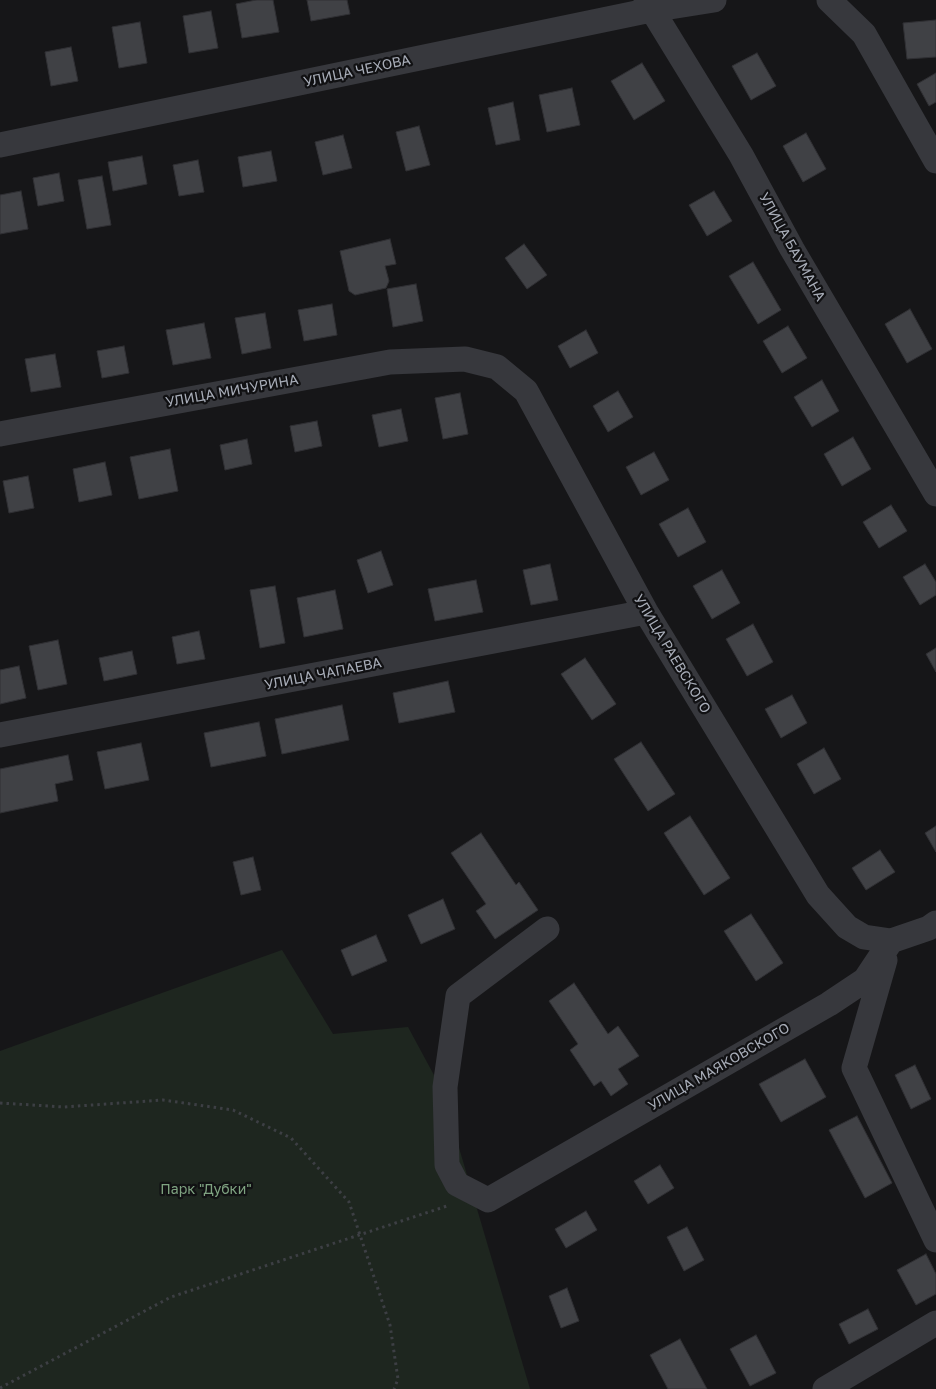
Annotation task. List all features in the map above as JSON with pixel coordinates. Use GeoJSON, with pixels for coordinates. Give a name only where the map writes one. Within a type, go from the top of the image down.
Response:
{"type":"FeatureCollection","features":[{"type":"Feature","properties":{"kind":"street","name":"УЛИЦА ЧЕХОВА"},"geometry":{"type":"LineString","coordinates":[[0,145],[649,5],[714,0]]}},
{"type":"Feature","properties":{"kind":"street"},"geometry":{"type":"LineString","coordinates":[[829,0],[864,34],[936,160]]}},
{"type":"Feature","properties":{"kind":"street","name":"УЛИЦА БАУМАНА"},"geometry":{"type":"LineString","coordinates":[[649,5],[741,155],[792,249],[936,494]]}},
{"type":"Feature","properties":{"kind":"street","name":"УЛИЦА МИЧУРИНА"},"geometry":{"type":"LineString","coordinates":[[0,434],[390,362],[465,358]]}},
{"type":"Feature","properties":{"kind":"street","name":"УЛИЦА РАЕВСКОГО"},"geometry":{"type":"LineString","coordinates":[[465,358],[497,367],[526,391],[646,612],[818,895],[847,926],[864,937],[891,941]]}},
{"type":"Feature","properties":{"kind":"street","name":"УЛИЦА ЧАПАЕВА"},"geometry":{"type":"LineString","coordinates":[[0,735],[646,612]]}},
{"type":"Feature","properties":{"kind":"street"},"geometry":{"type":"LineString","coordinates":[[936,923],[929,928],[891,941],[854,1068],[936,1240]]}},
{"type":"Feature","properties":{"kind":"street"},"geometry":{"type":"LineString","coordinates":[[488,1200],[457,1184],[447,1165],[445,1087],[458,996],[548,929]]}},
{"type":"Feature","properties":{"kind":"street","name":"УЛИЦА МАЯКОВСКОГО"},"geometry":{"type":"LineString","coordinates":[[488,1200],[829,1004],[865,980],[891,941]]}},
{"type":"Feature","properties":{"kind":"street"},"geometry":{"type":"LineString","coordinates":[[825,1389],[936,1323]]}},
{"type":"Feature","properties":{"kind":"path"},"geometry":{"type":"LineString","coordinates":[[0,1103],[64,1107],[163,1100],[234,1110],[291,1138],[349,1202],[390,1325],[398,1380],[394,1389]]}},
{"type":"Feature","properties":{"kind":"path"},"geometry":{"type":"LineString","coordinates":[[0,1388],[171,1297],[445,1206],[488,1200]]}},
{"type":"Feature","properties":{"kind":"green space","name":"Парк \"Дубки\""},"geometry":{"type":"Polygon","coordinates":[[[282,950],[333,1034],[408,1027],[442,1090],[530,1389],[0,1389],[0,1051],[282,950]]]}},
{"type":"Feature","properties":{"kind":"building"},"geometry":{"type":"Polygon","coordinates":[[[256,0],[273,0],[279,32],[242,38],[236,4],[256,0]]]}},
{"type":"Feature","properties":{"kind":"building"},"geometry":{"type":"Polygon","coordinates":[[[307,0],[347,0],[350,14],[311,21],[307,0]]]}},
{"type":"Feature","properties":{"kind":"building"},"geometry":{"type":"Polygon","coordinates":[[[211,11],[218,48],[189,53],[183,16],[211,11]]]}},
{"type":"Feature","properties":{"kind":"building"},"geometry":{"type":"Polygon","coordinates":[[[936,20],[936,57],[907,59],[903,23],[936,20]]]}},
{"type":"Feature","properties":{"kind":"building"},"geometry":{"type":"Polygon","coordinates":[[[140,22],[147,63],[119,68],[112,27],[140,22]]]}},
{"type":"Feature","properties":{"kind":"building"},"geometry":{"type":"Polygon","coordinates":[[[71,47],[78,81],[51,86],[45,52],[71,47]]]}},
{"type":"Feature","properties":{"kind":"building"},"geometry":{"type":"Polygon","coordinates":[[[757,53],[776,86],[751,100],[732,66],[757,53]]]}},
{"type":"Feature","properties":{"kind":"building"},"geometry":{"type":"Polygon","coordinates":[[[642,63],[665,101],[634,120],[611,81],[642,63]]]}},
{"type":"Feature","properties":{"kind":"building"},"geometry":{"type":"Polygon","coordinates":[[[936,73],[936,102],[929,106],[917,84],[936,73]]]}},
{"type":"Feature","properties":{"kind":"building"},"geometry":{"type":"Polygon","coordinates":[[[572,88],[580,125],[547,132],[539,95],[572,88]]]}},
{"type":"Feature","properties":{"kind":"building"},"geometry":{"type":"Polygon","coordinates":[[[513,102],[520,140],[496,145],[488,108],[513,102]]]}},
{"type":"Feature","properties":{"kind":"building"},"geometry":{"type":"Polygon","coordinates":[[[419,126],[430,165],[406,171],[396,132],[419,126]]]}},
{"type":"Feature","properties":{"kind":"building"},"geometry":{"type":"Polygon","coordinates":[[[806,133],[826,169],[803,182],[783,146],[806,133]]]}},
{"type":"Feature","properties":{"kind":"building"},"geometry":{"type":"Polygon","coordinates":[[[343,135],[352,168],[323,175],[315,142],[343,135]]]}},
{"type":"Feature","properties":{"kind":"building"},"geometry":{"type":"Polygon","coordinates":[[[271,151],[277,181],[243,187],[238,157],[271,151]]]}},
{"type":"Feature","properties":{"kind":"building"},"geometry":{"type":"Polygon","coordinates":[[[142,156],[147,184],[113,191],[108,162],[142,156]]]}},
{"type":"Feature","properties":{"kind":"building"},"geometry":{"type":"Polygon","coordinates":[[[198,160],[204,192],[179,196],[173,165],[198,160]]]}},
{"type":"Feature","properties":{"kind":"building"},"geometry":{"type":"Polygon","coordinates":[[[59,173],[64,201],[38,206],[33,178],[59,173]]]}},
{"type":"Feature","properties":{"kind":"building"},"geometry":{"type":"Polygon","coordinates":[[[102,176],[111,225],[87,229],[78,180],[102,176]]]}},
{"type":"Feature","properties":{"kind":"building"},"geometry":{"type":"Polygon","coordinates":[[[21,191],[28,229],[0,234],[0,195],[21,191]]]}},
{"type":"Feature","properties":{"kind":"building"},"geometry":{"type":"Polygon","coordinates":[[[714,191],[732,221],[707,236],[689,205],[714,191]]]}},
{"type":"Feature","properties":{"kind":"building"},"geometry":{"type":"Polygon","coordinates":[[[390,239],[396,264],[385,266],[389,281],[386,288],[355,295],[349,291],[340,251],[390,239]]]}},
{"type":"Feature","properties":{"kind":"building"},"geometry":{"type":"Polygon","coordinates":[[[524,244],[547,275],[527,289],[505,258],[524,244]]]}},
{"type":"Feature","properties":{"kind":"building"},"geometry":{"type":"Polygon","coordinates":[[[753,262],[781,310],[758,324],[729,276],[753,262]]]}},
{"type":"Feature","properties":{"kind":"building"},"geometry":{"type":"Polygon","coordinates":[[[416,284],[423,321],[393,327],[387,289],[416,284]]]}},
{"type":"Feature","properties":{"kind":"building"},"geometry":{"type":"Polygon","coordinates":[[[332,304],[337,335],[304,341],[298,310],[332,304]]]}},
{"type":"Feature","properties":{"kind":"building"},"geometry":{"type":"Polygon","coordinates":[[[910,309],[932,349],[907,363],[885,324],[910,309]]]}},
{"type":"Feature","properties":{"kind":"building"},"geometry":{"type":"Polygon","coordinates":[[[265,313],[271,348],[242,354],[235,318],[265,313]]]}},
{"type":"Feature","properties":{"kind":"building"},"geometry":{"type":"Polygon","coordinates":[[[204,323],[211,358],[173,365],[166,330],[204,323]]]}},
{"type":"Feature","properties":{"kind":"building"},"geometry":{"type":"Polygon","coordinates":[[[788,326],[807,358],[782,373],[763,341],[788,326]]]}},
{"type":"Feature","properties":{"kind":"building"},"geometry":{"type":"Polygon","coordinates":[[[586,330],[598,353],[570,368],[558,346],[586,330]]]}},
{"type":"Feature","properties":{"kind":"building"},"geometry":{"type":"Polygon","coordinates":[[[124,346],[129,373],[102,378],[97,351],[124,346]]]}},
{"type":"Feature","properties":{"kind":"building"},"geometry":{"type":"Polygon","coordinates":[[[55,354],[61,387],[31,392],[25,359],[55,354]]]}},
{"type":"Feature","properties":{"kind":"building"},"geometry":{"type":"Polygon","coordinates":[[[822,380],[839,411],[812,427],[794,397],[822,380]]]}},
{"type":"Feature","properties":{"kind":"building"},"geometry":{"type":"Polygon","coordinates":[[[618,391],[633,417],[608,432],[593,406],[618,391]]]}},
{"type":"Feature","properties":{"kind":"building"},"geometry":{"type":"Polygon","coordinates":[[[460,393],[468,434],[443,439],[435,398],[460,393]]]}},
{"type":"Feature","properties":{"kind":"building"},"geometry":{"type":"Polygon","coordinates":[[[401,409],[408,441],[379,447],[372,415],[401,409]]]}},
{"type":"Feature","properties":{"kind":"building"},"geometry":{"type":"Polygon","coordinates":[[[317,421],[322,446],[295,452],[290,426],[317,421]]]}},
{"type":"Feature","properties":{"kind":"building"},"geometry":{"type":"Polygon","coordinates":[[[853,437],[871,469],[842,486],[824,454],[853,437]]]}},
{"type":"Feature","properties":{"kind":"building"},"geometry":{"type":"Polygon","coordinates":[[[247,439],[252,464],[225,470],[220,445],[247,439]]]}},
{"type":"Feature","properties":{"kind":"building"},"geometry":{"type":"Polygon","coordinates":[[[170,449],[178,491],[139,499],[130,457],[170,449]]]}},
{"type":"Feature","properties":{"kind":"building"},"geometry":{"type":"Polygon","coordinates":[[[654,452],[669,480],[641,495],[626,467],[654,452]]]}},
{"type":"Feature","properties":{"kind":"building"},"geometry":{"type":"Polygon","coordinates":[[[105,462],[112,495],[79,502],[73,469],[105,462]]]}},
{"type":"Feature","properties":{"kind":"building"},"geometry":{"type":"Polygon","coordinates":[[[28,476],[34,508],[9,513],[3,481],[28,476]]]}},
{"type":"Feature","properties":{"kind":"building"},"geometry":{"type":"Polygon","coordinates":[[[891,505],[907,531],[879,548],[863,522],[891,505]]]}},
{"type":"Feature","properties":{"kind":"building"},"geometry":{"type":"Polygon","coordinates":[[[688,508],[706,542],[678,557],[659,524],[688,508]]]}},
{"type":"Feature","properties":{"kind":"building"},"geometry":{"type":"Polygon","coordinates":[[[381,551],[393,585],[368,593],[357,560],[381,551]]]}},
{"type":"Feature","properties":{"kind":"building"},"geometry":{"type":"Polygon","coordinates":[[[550,564],[558,600],[531,605],[523,570],[550,564]]]}},
{"type":"Feature","properties":{"kind":"building"},"geometry":{"type":"Polygon","coordinates":[[[925,564],[936,582],[936,595],[920,605],[903,577],[925,564]]]}},
{"type":"Feature","properties":{"kind":"building"},"geometry":{"type":"Polygon","coordinates":[[[722,570],[740,603],[712,619],[693,586],[722,570]]]}},
{"type":"Feature","properties":{"kind":"building"},"geometry":{"type":"Polygon","coordinates":[[[476,580],[483,612],[435,621],[428,589],[476,580]]]}},
{"type":"Feature","properties":{"kind":"building"},"geometry":{"type":"Polygon","coordinates":[[[275,586],[285,643],[260,648],[250,590],[275,586]]]}},
{"type":"Feature","properties":{"kind":"building"},"geometry":{"type":"Polygon","coordinates":[[[335,590],[343,629],[304,637],[297,598],[335,590]]]}},
{"type":"Feature","properties":{"kind":"building"},"geometry":{"type":"Polygon","coordinates":[[[753,624],[773,662],[747,676],[726,639],[753,624]]]}},
{"type":"Feature","properties":{"kind":"building"},"geometry":{"type":"Polygon","coordinates":[[[199,631],[205,659],[177,664],[172,637],[199,631]]]}},
{"type":"Feature","properties":{"kind":"building"},"geometry":{"type":"Polygon","coordinates":[[[58,640],[67,684],[38,690],[29,646],[58,640]]]}},
{"type":"Feature","properties":{"kind":"building"},"geometry":{"type":"Polygon","coordinates":[[[936,648],[936,672],[926,654],[936,648]]]}},
{"type":"Feature","properties":{"kind":"building"},"geometry":{"type":"Polygon","coordinates":[[[132,651],[137,674],[104,681],[99,658],[132,651]]]}},
{"type":"Feature","properties":{"kind":"building"},"geometry":{"type":"Polygon","coordinates":[[[585,658],[616,704],[592,720],[561,674],[585,658]]]}},
{"type":"Feature","properties":{"kind":"building"},"geometry":{"type":"Polygon","coordinates":[[[19,666],[26,698],[0,704],[0,670],[19,666]]]}},
{"type":"Feature","properties":{"kind":"building"},"geometry":{"type":"Polygon","coordinates":[[[448,681],[455,712],[399,723],[393,693],[448,681]]]}},
{"type":"Feature","properties":{"kind":"building"},"geometry":{"type":"Polygon","coordinates":[[[792,695],[807,723],[781,738],[765,709],[792,695]]]}},
{"type":"Feature","properties":{"kind":"building"},"geometry":{"type":"Polygon","coordinates":[[[342,705],[349,740],[282,754],[275,719],[342,705]]]}},
{"type":"Feature","properties":{"kind":"building"},"geometry":{"type":"Polygon","coordinates":[[[259,722],[266,756],[211,767],[204,733],[259,722]]]}},
{"type":"Feature","properties":{"kind":"building"},"geometry":{"type":"Polygon","coordinates":[[[641,742],[675,794],[648,811],[614,759],[641,742]]]}},
{"type":"Feature","properties":{"kind":"building"},"geometry":{"type":"Polygon","coordinates":[[[141,743],[149,780],[105,789],[97,752],[141,743]]]}},
{"type":"Feature","properties":{"kind":"building"},"geometry":{"type":"Polygon","coordinates":[[[824,748],[841,779],[814,794],[797,764],[824,748]]]}},
{"type":"Feature","properties":{"kind":"building"},"geometry":{"type":"Polygon","coordinates":[[[68,755],[73,780],[55,784],[58,801],[0,813],[0,769],[68,755]]]}},
{"type":"Feature","properties":{"kind":"building"},"geometry":{"type":"Polygon","coordinates":[[[690,816],[730,878],[704,895],[664,833],[690,816]]]}},
{"type":"Feature","properties":{"kind":"building"},"geometry":{"type":"Polygon","coordinates":[[[936,826],[936,852],[925,833],[936,826]]]}},
{"type":"Feature","properties":{"kind":"building"},"geometry":{"type":"Polygon","coordinates":[[[481,833],[516,885],[519,882],[538,910],[495,939],[476,911],[486,904],[451,853],[481,833]]]}},
{"type":"Feature","properties":{"kind":"building"},"geometry":{"type":"Polygon","coordinates":[[[880,850],[895,872],[866,890],[852,868],[880,850]]]}},
{"type":"Feature","properties":{"kind":"building"},"geometry":{"type":"Polygon","coordinates":[[[253,857],[261,890],[241,895],[233,862],[253,857]]]}},
{"type":"Feature","properties":{"kind":"building"},"geometry":{"type":"Polygon","coordinates":[[[443,899],[455,929],[421,944],[408,915],[443,899]]]}},
{"type":"Feature","properties":{"kind":"building"},"geometry":{"type":"Polygon","coordinates":[[[751,914],[783,963],[756,981],[724,931],[751,914]]]}},
{"type":"Feature","properties":{"kind":"building"},"geometry":{"type":"Polygon","coordinates":[[[376,935],[387,961],[352,976],[341,950],[376,935]]]}},
{"type":"Feature","properties":{"kind":"building"},"geometry":{"type":"Polygon","coordinates":[[[574,983],[608,1034],[618,1026],[639,1056],[618,1069],[628,1084],[611,1096],[601,1081],[594,1086],[570,1050],[578,1044],[549,1001],[574,983]]]}},
{"type":"Feature","properties":{"kind":"building"},"geometry":{"type":"Polygon","coordinates":[[[805,1059],[826,1097],[781,1122],[759,1084],[805,1059]]]}},
{"type":"Feature","properties":{"kind":"building"},"geometry":{"type":"Polygon","coordinates":[[[915,1065],[931,1099],[911,1109],[895,1075],[915,1065]]]}},
{"type":"Feature","properties":{"kind":"building"},"geometry":{"type":"Polygon","coordinates":[[[857,1116],[892,1183],[865,1198],[829,1130],[857,1116]]]}},
{"type":"Feature","properties":{"kind":"building"},"geometry":{"type":"Polygon","coordinates":[[[660,1165],[674,1188],[648,1204],[634,1181],[660,1165]]]}},
{"type":"Feature","properties":{"kind":"building"},"geometry":{"type":"Polygon","coordinates":[[[586,1211],[597,1230],[566,1248],[555,1229],[586,1211]]]}},
{"type":"Feature","properties":{"kind":"building"},"geometry":{"type":"Polygon","coordinates":[[[687,1227],[704,1260],[684,1271],[667,1237],[687,1227]]]}},
{"type":"Feature","properties":{"kind":"building"},"geometry":{"type":"Polygon","coordinates":[[[926,1254],[936,1274],[936,1294],[916,1305],[897,1270],[926,1254]]]}},
{"type":"Feature","properties":{"kind":"building"},"geometry":{"type":"Polygon","coordinates":[[[567,1288],[579,1321],[561,1328],[549,1296],[567,1288]]]}},
{"type":"Feature","properties":{"kind":"building"},"geometry":{"type":"Polygon","coordinates":[[[868,1309],[878,1329],[849,1344],[839,1324],[868,1309]]]}},
{"type":"Feature","properties":{"kind":"building"},"geometry":{"type":"Polygon","coordinates":[[[756,1335],[776,1373],[750,1386],[730,1349],[756,1335]]]}},
{"type":"Feature","properties":{"kind":"building"},"geometry":{"type":"Polygon","coordinates":[[[680,1339],[707,1389],[668,1389],[650,1355],[680,1339]]]}}]}
